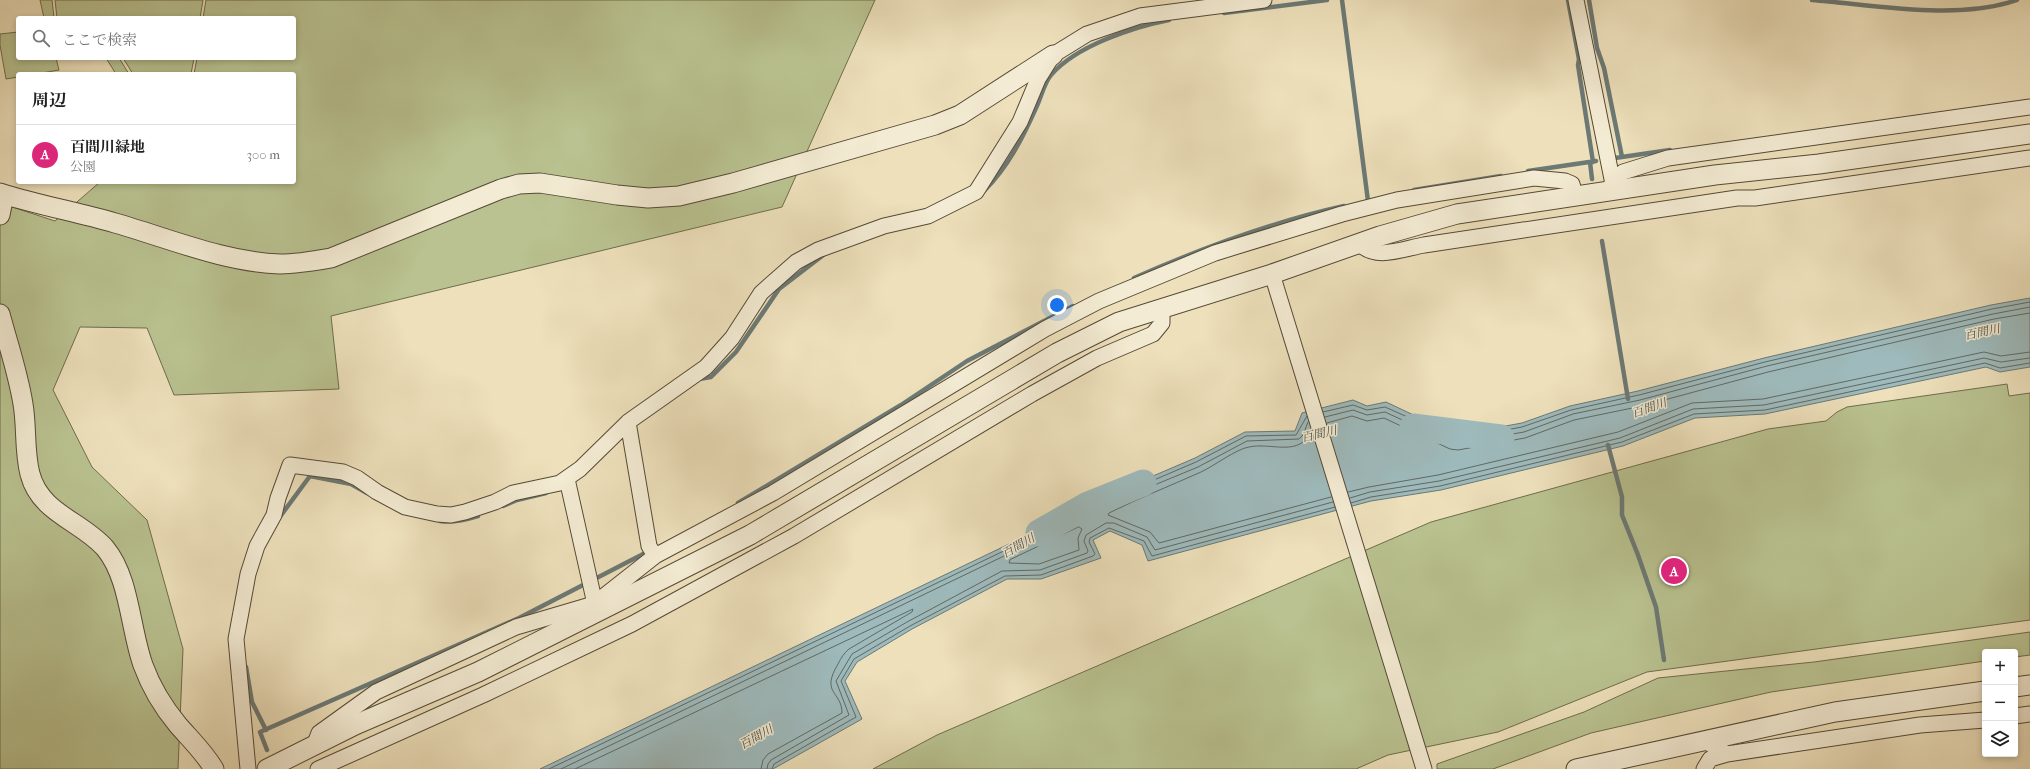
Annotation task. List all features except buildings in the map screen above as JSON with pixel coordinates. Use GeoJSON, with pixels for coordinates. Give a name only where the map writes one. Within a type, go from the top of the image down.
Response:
{"type":"FeatureCollection","features":[{"type":"Feature","properties":{"kind":"street"},"geometry":{"type":"LineString","coordinates":[[0,215],[2,194],[114,223],[220,254],[252,261],[280,264],[331,258],[501,189],[519,184],[540,183],[617,195],[648,198],[680,196],[794,166],[935,125],[960,115],[1086,34],[1140,16],[1264,0]]}},
{"type":"Feature","properties":{"kind":"street"},"geometry":{"type":"LineString","coordinates":[[1576,0],[1613,186]]}},
{"type":"Feature","properties":{"kind":"street"},"geometry":{"type":"LineString","coordinates":[[248,769],[236,639],[248,574],[257,546],[274,515],[278,498],[290,465],[343,472],[357,478],[377,492],[405,507],[420,511],[451,515],[495,502],[513,493],[560,484],[628,422],[706,367],[732,338],[761,293],[796,262],[818,250],[884,226],[928,216],[976,192],[1020,122],[1038,79],[1053,55]]}},
{"type":"Feature","properties":{"kind":"street"},"geometry":{"type":"LineString","coordinates":[[1613,186],[1622,172],[1668,158],[2030,108]]}},
{"type":"Feature","properties":{"kind":"street"},"geometry":{"type":"LineString","coordinates":[[267,769],[355,725],[478,672],[595,608],[750,535],[1057,353],[1119,322],[1162,309],[1274,283],[1359,243],[1457,214],[1575,195],[1613,186],[1819,164],[2030,134]]}},
{"type":"Feature","properties":{"kind":"street"},"geometry":{"type":"LineString","coordinates":[[1359,243],[1365,250],[1376,254],[1424,245],[1737,198],[1755,198],[2030,158]]}},
{"type":"Feature","properties":{"kind":"street"},"geometry":{"type":"LineString","coordinates":[[595,608],[652,551],[773,493],[1045,329],[1099,301],[1169,271],[1215,253],[1276,234],[1342,214],[1397,200],[1534,178],[1565,181],[1572,184],[1575,195]]}},
{"type":"Feature","properties":{"kind":"street"},"geometry":{"type":"LineString","coordinates":[[1274,283],[1424,769]]}},
{"type":"Feature","properties":{"kind":"street"},"geometry":{"type":"LineString","coordinates":[[318,769],[483,695],[632,624],[754,558],[801,532],[1032,394],[1097,358],[1153,334],[1162,323],[1162,309]]}},
{"type":"Feature","properties":{"kind":"street"},"geometry":{"type":"LineString","coordinates":[[0,314],[15,365],[24,406],[30,474],[39,495],[55,511],[91,535],[105,548],[116,564],[143,665],[159,700],[204,753],[214,769]]}},
{"type":"Feature","properties":{"kind":"street"},"geometry":{"type":"LineString","coordinates":[[628,422],[652,551]]}},
{"type":"Feature","properties":{"kind":"street"},"geometry":{"type":"LineString","coordinates":[[567,479],[595,608]]}},
{"type":"Feature","properties":{"kind":"street"},"geometry":{"type":"LineString","coordinates":[[2018,687],[2030,685]]}},
{"type":"Feature","properties":{"kind":"street"},"geometry":{"type":"LineString","coordinates":[[1576,769],[1835,712],[1982,691]]}},
{"type":"Feature","properties":{"kind":"street"},"geometry":{"type":"LineString","coordinates":[[2018,716],[2030,714]]}},
{"type":"Feature","properties":{"kind":"street"},"geometry":{"type":"LineString","coordinates":[[1704,769],[1710,759],[1727,754],[1920,725],[1982,720]]}},
{"type":"Feature","properties":{"kind":"street"},"geometry":{"type":"LineString","coordinates":[[1705,741],[1727,754]]}},
{"type":"Feature","properties":{"kind":"green space"},"geometry":{"type":"Polygon","coordinates":[[[40,0],[52,0],[54,16],[44,16],[40,0]]]}},
{"type":"Feature","properties":{"kind":"green space"},"geometry":{"type":"Polygon","coordinates":[[[55,0],[203,0],[200,16],[57,16],[55,0]]]}},
{"type":"Feature","properties":{"kind":"green space"},"geometry":{"type":"Polygon","coordinates":[[[206,0],[875,0],[782,207],[331,316],[339,389],[174,395],[147,328],[80,327],[53,390],[92,467],[147,520],[183,649],[178,769],[0,769],[0,203],[55,221],[98,184],[296,184],[296,72],[194,72],[197,60],[296,60],[296,16],[203,16],[206,0]]]}},
{"type":"Feature","properties":{"kind":"green space"},"geometry":{"type":"Polygon","coordinates":[[[16,32],[16,60],[56,60],[59,70],[48,72],[16,72],[16,77],[6,79],[0,45],[0,34],[16,32]]]}},
{"type":"Feature","properties":{"kind":"green space"},"geometry":{"type":"Polygon","coordinates":[[[107,60],[120,60],[128,72],[115,72],[107,60]]]}},
{"type":"Feature","properties":{"kind":"green space"},"geometry":{"type":"Polygon","coordinates":[[[124,60],[194,60],[191,72],[132,72],[124,60]]]}},
{"type":"Feature","properties":{"kind":"green space"},"geometry":{"type":"Polygon","coordinates":[[[2007,384],[2009,396],[2030,393],[2030,620],[1647,672],[1498,732],[1388,755],[1356,769],[873,769],[937,735],[1431,522],[1768,429],[1826,421],[1837,412],[1847,407],[2007,384]]]}},
{"type":"Feature","properties":{"kind":"green space"},"geometry":{"type":"Polygon","coordinates":[[[2030,632],[2030,655],[2018,657],[2018,649],[1982,649],[1982,661],[1771,692],[1591,733],[1493,769],[1437,769],[1437,764],[1584,712],[1658,678],[1814,662],[2030,632]]]}},
{"type":"Feature","properties":{"kind":"water"},"geometry":{"type":"Polygon","coordinates":[[[2030,298],[2030,367],[2000,372],[1986,367],[1765,414],[1695,418],[1623,446],[1441,490],[1371,501],[1148,561],[1142,545],[1110,531],[1093,540],[1101,558],[1041,579],[1007,579],[912,629],[857,662],[845,681],[862,719],[773,769],[540,769],[1132,485],[1195,458],[1245,432],[1295,431],[1302,413],[1353,400],[1367,406],[1386,402],[1456,435],[1522,423],[1570,406],[1638,391],[1764,358],[1991,305],[2030,298]]]}},
{"type":"Feature","properties":{"kind":"waterway"},"geometry":{"type":"LineString","coordinates":[[1224,13],[1327,0]]}},
{"type":"Feature","properties":{"kind":"waterway"},"geometry":{"type":"LineString","coordinates":[[1342,0],[1368,201]]}},
{"type":"Feature","properties":{"kind":"waterway"},"geometry":{"type":"LineString","coordinates":[[1568,0],[1579,59],[1578,65],[1593,162]]}},
{"type":"Feature","properties":{"kind":"waterway"},"geometry":{"type":"LineString","coordinates":[[1589,0],[1597,48],[1604,68],[1622,157]]}},
{"type":"Feature","properties":{"kind":"waterway"},"geometry":{"type":"LineString","coordinates":[[1812,0],[1889,8],[1942,11],[1969,10],[2017,0]]}},
{"type":"Feature","properties":{"kind":"waterway"},"geometry":{"type":"LineString","coordinates":[[984,191],[993,182],[1020,142],[1038,104],[1046,82],[1051,75],[1075,55],[1106,39],[1139,27],[1169,20]]}},
{"type":"Feature","properties":{"kind":"waterway"},"geometry":{"type":"LineString","coordinates":[[1615,158],[1670,150]]}},
{"type":"Feature","properties":{"kind":"waterway"},"geometry":{"type":"LineString","coordinates":[[1528,171],[1596,161]]}},
{"type":"Feature","properties":{"kind":"waterway"},"geometry":{"type":"LineString","coordinates":[[1590,162],[1592,179]]}},
{"type":"Feature","properties":{"kind":"waterway"},"geometry":{"type":"LineString","coordinates":[[1414,190],[1501,176]]}},
{"type":"Feature","properties":{"kind":"waterway"},"geometry":{"type":"LineString","coordinates":[[1134,278],[1211,246],[1290,220],[1344,206]]}},
{"type":"Feature","properties":{"kind":"waterway"},"geometry":{"type":"LineString","coordinates":[[1602,241],[1628,399]]}},
{"type":"Feature","properties":{"kind":"waterway"},"geometry":{"type":"LineString","coordinates":[[699,379],[711,377],[736,352],[779,289],[826,253]]}},
{"type":"Feature","properties":{"kind":"waterway"},"geometry":{"type":"LineString","coordinates":[[738,503],[901,405],[967,361],[1073,306]]}},
{"type":"Feature","properties":{"kind":"waterway","name":"百間川"},"geometry":{"type":"LineString","coordinates":[[1413,427],[1501,438]]}},
{"type":"Feature","properties":{"kind":"waterway"},"geometry":{"type":"LineString","coordinates":[[1608,445],[1622,497],[1622,515],[1656,607],[1664,660]]}},
{"type":"Feature","properties":{"kind":"waterway"},"geometry":{"type":"LineString","coordinates":[[279,518],[310,476],[351,484],[367,493]]}},
{"type":"Feature","properties":{"kind":"waterway","name":"百間川"},"geometry":{"type":"LineString","coordinates":[[1039,533],[1088,505],[1143,483]]}},
{"type":"Feature","properties":{"kind":"waterway"},"geometry":{"type":"LineString","coordinates":[[503,506],[517,500],[546,493]]}},
{"type":"Feature","properties":{"kind":"waterway"},"geometry":{"type":"LineString","coordinates":[[440,521],[459,521],[478,516]]}},
{"type":"Feature","properties":{"kind":"waterway"},"geometry":{"type":"LineString","coordinates":[[267,750],[260,732],[519,618],[649,551]]}},
{"type":"Feature","properties":{"kind":"waterway"},"geometry":{"type":"LineString","coordinates":[[246,667],[252,702],[266,730]]}},
{"type":"Feature","properties":{"kind":"place","name":"百間川緑地"},"geometry":{"type":"Point","coordinates":[1674,571]}}]}
